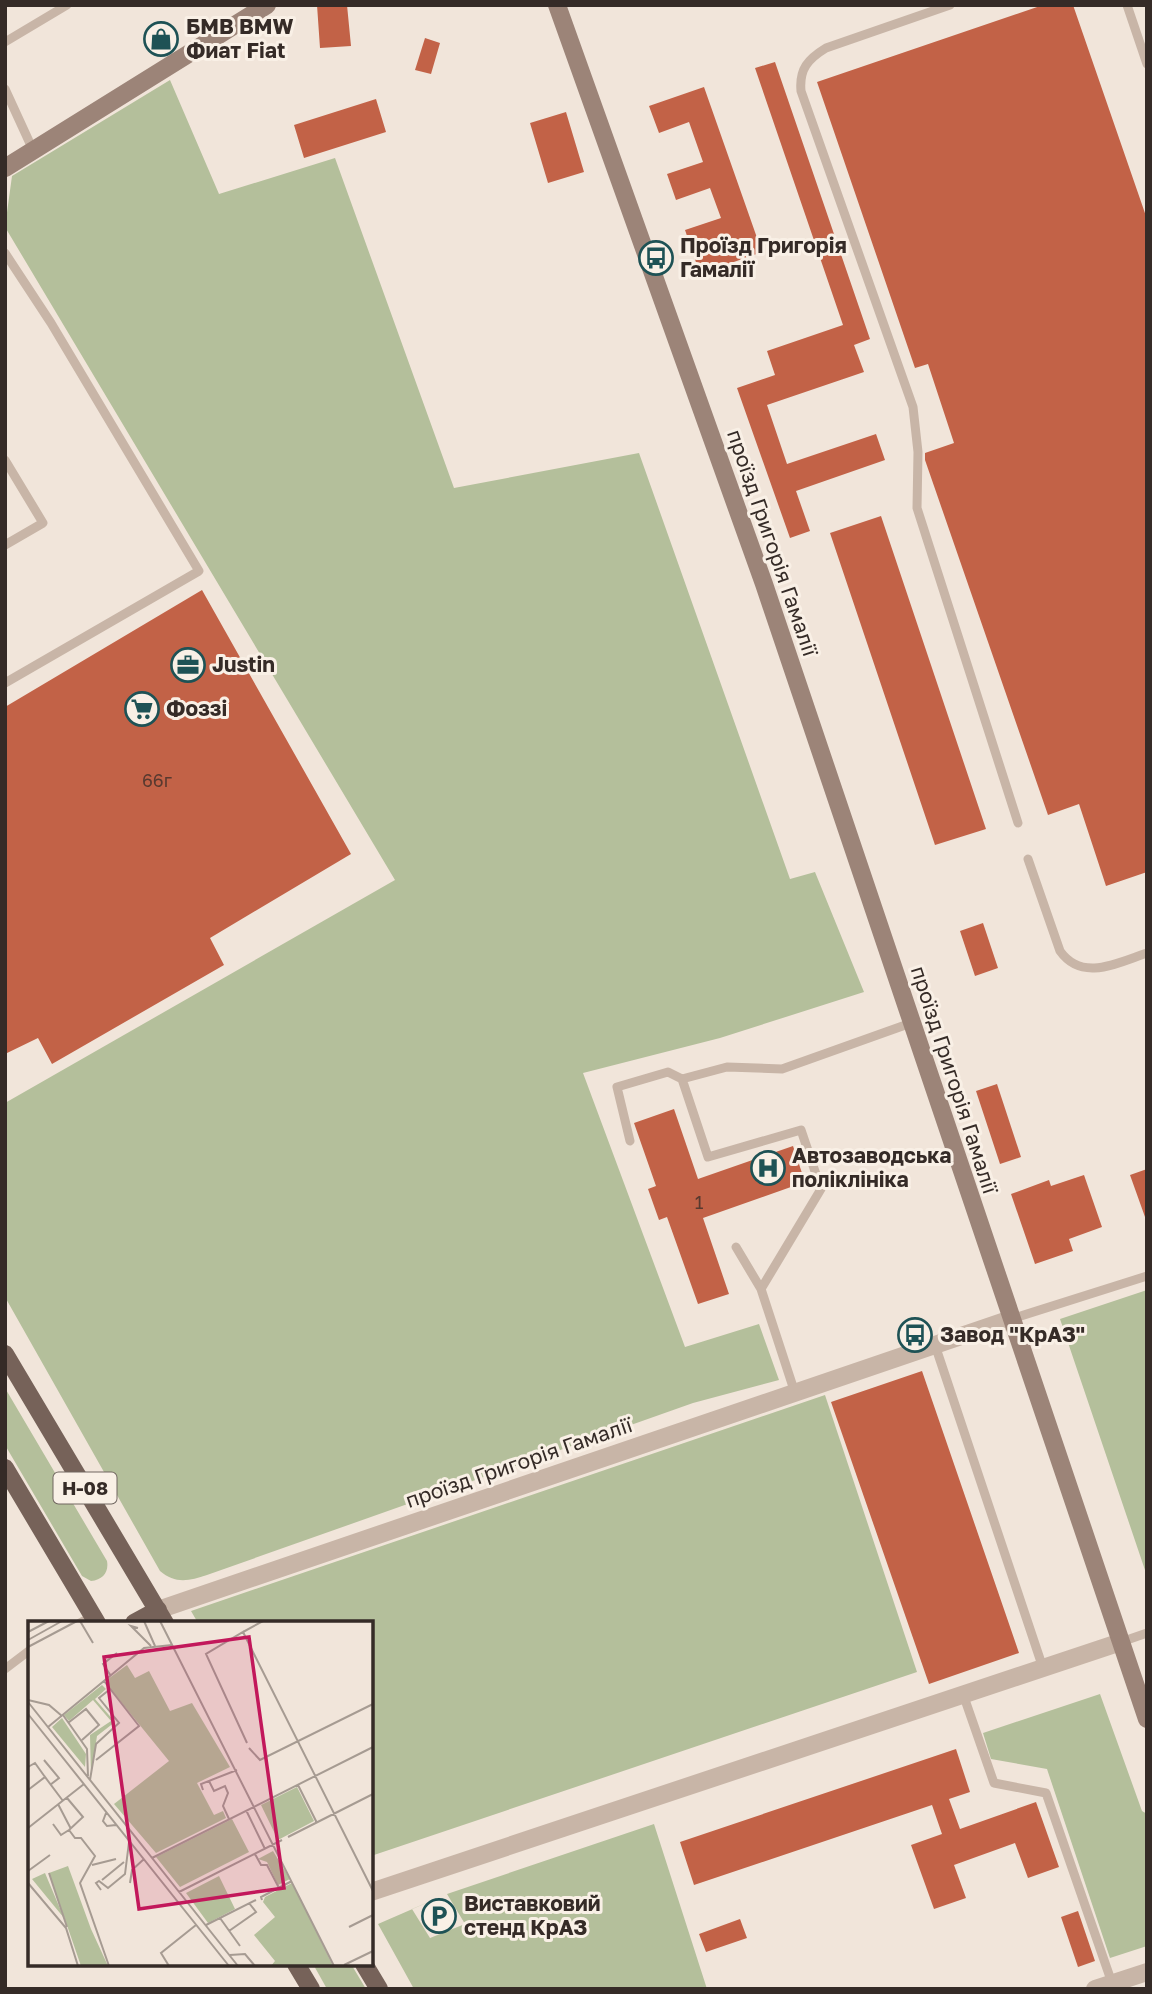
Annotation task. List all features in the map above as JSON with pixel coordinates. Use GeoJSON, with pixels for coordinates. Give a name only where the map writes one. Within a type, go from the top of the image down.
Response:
{"type":"FeatureCollection","features":[{"type":"Feature","properties":{"kind":"main road","name":"Н-08"},"geometry":{"type":"LineString","coordinates":[[5,1354],[162,1616]]}},
{"type":"Feature","properties":{"kind":"main road","name":"Н-08"},"geometry":{"type":"LineString","coordinates":[[5,1468],[90,1621]]}},
{"type":"Feature","properties":{"kind":"main road"},"geometry":{"type":"LineString","coordinates":[[142,1621],[162,1616]]}},
{"type":"Feature","properties":{"kind":"main road"},"geometry":{"type":"LineString","coordinates":[[297,1966],[311,1989]]}},
{"type":"Feature","properties":{"kind":"main road"},"geometry":{"type":"LineString","coordinates":[[365,1966],[379,1989]]}},
{"type":"Feature","properties":{"kind":"street"},"geometry":{"type":"LineString","coordinates":[[5,168],[266,5]]}},
{"type":"Feature","properties":{"kind":"street","name":"проїзд Григорія Гамалії"},"geometry":{"type":"LineString","coordinates":[[162,1616],[1011,1319],[764,584],[557,5]]}},
{"type":"Feature","properties":{"kind":"street"},"geometry":{"type":"LineString","coordinates":[[1011,1319],[1147,1719]]}},
{"type":"Feature","properties":{"kind":"street"},"geometry":{"type":"LineString","coordinates":[[373,1891],[1121,1642]]}},
{"type":"Feature","properties":{"kind":"street"},"geometry":{"type":"LineString","coordinates":[[1104,1986],[1147,1972]]}},
{"type":"Feature","properties":{"kind":"lane"},"geometry":{"type":"LineString","coordinates":[[5,42],[67,5]]}},
{"type":"Feature","properties":{"kind":"lane"},"geometry":{"type":"LineString","coordinates":[[950,5],[925,9],[826,48],[813,56],[801,74],[801,91],[912,407],[918,452],[917,508],[1018,823]]}},
{"type":"Feature","properties":{"kind":"lane"},"geometry":{"type":"LineString","coordinates":[[1127,5],[1147,64]]}},
{"type":"Feature","properties":{"kind":"lane"},"geometry":{"type":"LineString","coordinates":[[5,89],[33,150]]}},
{"type":"Feature","properties":{"kind":"lane"},"geometry":{"type":"LineString","coordinates":[[5,683],[199,570],[51,323],[6,256]]}},
{"type":"Feature","properties":{"kind":"lane"},"geometry":{"type":"LineString","coordinates":[[5,460],[43,523],[5,545]]}},
{"type":"Feature","properties":{"kind":"lane"},"geometry":{"type":"LineString","coordinates":[[1028,859],[1060,951],[1068,963],[1084,969],[1100,968],[1147,953]]}},
{"type":"Feature","properties":{"kind":"lane"},"geometry":{"type":"LineString","coordinates":[[630,1141],[617,1087],[668,1072],[682,1079],[727,1067],[782,1069],[911,1023]]}},
{"type":"Feature","properties":{"kind":"lane"},"geometry":{"type":"LineString","coordinates":[[682,1079],[708,1157],[801,1130],[821,1189],[761,1289]]}},
{"type":"Feature","properties":{"kind":"lane"},"geometry":{"type":"LineString","coordinates":[[736,1247],[761,1289],[794,1393]]}},
{"type":"Feature","properties":{"kind":"lane"},"geometry":{"type":"LineString","coordinates":[[1011,1319],[1147,1276]]}},
{"type":"Feature","properties":{"kind":"lane"},"geometry":{"type":"LineString","coordinates":[[935,1345],[1043,1668]]}},
{"type":"Feature","properties":{"kind":"lane"},"geometry":{"type":"LineString","coordinates":[[1121,1642],[1147,1633]]}},
{"type":"Feature","properties":{"kind":"lane"},"geometry":{"type":"LineString","coordinates":[[5,1669],[28,1652]]}},
{"type":"Feature","properties":{"kind":"lane"},"geometry":{"type":"LineString","coordinates":[[963,1695],[994,1783],[1046,1793],[1104,1986]]}},
{"type":"Feature","properties":{"kind":"green space"},"geometry":{"type":"Polygon","coordinates":[[[170,80],[219,194],[335,158],[454,488],[639,453],[790,879],[815,872],[864,992],[720,1038],[583,1073],[685,1347],[759,1324],[779,1380],[693,1403],[207,1575],[182,1580],[171,1578],[160,1571],[5,1297],[5,1103],[395,880],[5,227],[12,176],[170,80]]]}},
{"type":"Feature","properties":{"kind":"green space"},"geometry":{"type":"Polygon","coordinates":[[[1147,1290],[1147,1576],[1060,1319],[1147,1290]]]}},
{"type":"Feature","properties":{"kind":"green space"},"geometry":{"type":"Polygon","coordinates":[[[5,1388],[107,1561],[106,1572],[99,1579],[91,1581],[82,1576],[5,1445],[5,1388]]]}},
{"type":"Feature","properties":{"kind":"green space"},"geometry":{"type":"Polygon","coordinates":[[[825,1395],[917,1672],[373,1855],[373,1621],[197,1621],[191,1611],[825,1395]]]}},
{"type":"Feature","properties":{"kind":"green space"},"geometry":{"type":"Polygon","coordinates":[[[1100,1694],[1142,1811],[1147,1814],[1147,1946],[1110,1958],[1047,1769],[991,1759],[983,1733],[1100,1694]]]}},
{"type":"Feature","properties":{"kind":"green space"},"geometry":{"type":"Polygon","coordinates":[[[654,1824],[707,1989],[414,1989],[378,1924],[412,1909],[430,1938],[465,1924],[447,1894],[654,1824]]]}},
{"type":"Feature","properties":{"kind":"green space"},"geometry":{"type":"Polygon","coordinates":[[[314,1966],[352,1966],[366,1989],[327,1989],[314,1966]]]}},
{"type":"Feature","properties":{"kind":"building"},"geometry":{"type":"Polygon","coordinates":[[[317,5],[347,5],[351,46],[320,48],[317,5]]]}},
{"type":"Feature","properties":{"kind":"building"},"geometry":{"type":"Polygon","coordinates":[[[1043,5],[1073,5],[1147,219],[1147,872],[1106,886],[1079,804],[1048,815],[925,460],[925,453],[954,443],[928,364],[915,368],[817,82],[1043,5]]]}},
{"type":"Feature","properties":{"kind":"building"},"geometry":{"type":"Polygon","coordinates":[[[425,38],[440,43],[431,74],[415,70],[425,38]]]}},
{"type":"Feature","properties":{"kind":"building"},"geometry":{"type":"Polygon","coordinates":[[[775,62],[870,339],[854,345],[864,372],[767,405],[787,464],[876,434],[885,460],[796,491],[810,531],[790,538],[737,388],[775,375],[767,351],[843,325],[755,68],[775,62]]]}},
{"type":"Feature","properties":{"kind":"building"},"geometry":{"type":"Polygon","coordinates":[[[704,87],[762,252],[700,274],[685,230],[721,218],[710,188],[676,200],[667,174],[703,162],[689,122],[659,133],[649,106],[704,87]]]}},
{"type":"Feature","properties":{"kind":"building"},"geometry":{"type":"Polygon","coordinates":[[[376,99],[386,132],[304,158],[294,125],[376,99]]]}},
{"type":"Feature","properties":{"kind":"building"},"geometry":{"type":"Polygon","coordinates":[[[566,112],[584,172],[548,183],[530,123],[566,112]]]}},
{"type":"Feature","properties":{"kind":"building"},"geometry":{"type":"Polygon","coordinates":[[[881,516],[986,829],[935,845],[830,533],[881,516]]]}},
{"type":"Feature","properties":{"kind":"building"},"geometry":{"type":"Polygon","coordinates":[[[202,590],[351,854],[210,938],[224,965],[52,1064],[38,1038],[5,1054],[5,707],[202,590]]]}},
{"type":"Feature","properties":{"kind":"building"},"geometry":{"type":"Polygon","coordinates":[[[983,923],[998,968],[975,976],[960,931],[983,923]]]}},
{"type":"Feature","properties":{"kind":"building"},"geometry":{"type":"Polygon","coordinates":[[[997,1084],[1021,1157],[1000,1164],[976,1091],[997,1084]]]}},
{"type":"Feature","properties":{"kind":"building"},"geometry":{"type":"Polygon","coordinates":[[[674,1109],[698,1179],[793,1146],[805,1182],[703,1218],[729,1294],[698,1304],[667,1217],[659,1220],[648,1189],[656,1186],[634,1123],[674,1109]]]}},
{"type":"Feature","properties":{"kind":"building"},"geometry":{"type":"Polygon","coordinates":[[[1147,1169],[1147,1217],[1145,1217],[1130,1175],[1147,1169]]]}},
{"type":"Feature","properties":{"kind":"building"},"geometry":{"type":"Polygon","coordinates":[[[1084,1175],[1102,1227],[1069,1239],[1073,1251],[1035,1264],[1011,1194],[1049,1180],[1051,1186],[1084,1175]]]}},
{"type":"Feature","properties":{"kind":"building"},"geometry":{"type":"Polygon","coordinates":[[[922,1371],[1019,1653],[929,1684],[831,1402],[922,1371]]]}},
{"type":"Feature","properties":{"kind":"building"},"geometry":{"type":"Polygon","coordinates":[[[956,1749],[970,1792],[949,1799],[960,1829],[1036,1802],[1059,1867],[1028,1878],[1015,1843],[954,1865],[966,1898],[934,1909],[911,1845],[942,1834],[932,1805],[694,1885],[680,1842],[956,1749]]]}},
{"type":"Feature","properties":{"kind":"building"},"geometry":{"type":"Polygon","coordinates":[[[1078,1911],[1095,1961],[1078,1967],[1061,1917],[1078,1911]]]}},
{"type":"Feature","properties":{"kind":"building"},"geometry":{"type":"Polygon","coordinates":[[[740,1919],[747,1938],[706,1952],[699,1934],[740,1919]]]}},
{"type":"Feature","properties":{"kind":"place","name":"БМВ BMW Фиат Fiat"},"geometry":{"type":"Point","coordinates":[161,39]}},
{"type":"Feature","properties":{"kind":"place","name":"Проїзд Григорія Гамалії"},"geometry":{"type":"Point","coordinates":[656,258]}},
{"type":"Feature","properties":{"kind":"place","name":"Justin"},"geometry":{"type":"Point","coordinates":[188,665]}},
{"type":"Feature","properties":{"kind":"place","name":"Фоззі"},"geometry":{"type":"Point","coordinates":[142,709]}},
{"type":"Feature","properties":{"kind":"place","name":"Автозаводська поліклініка"},"geometry":{"type":"Point","coordinates":[768,1168]}},
{"type":"Feature","properties":{"kind":"place","name":"Завод \"КрАЗ\""},"geometry":{"type":"Point","coordinates":[915,1335]}},
{"type":"Feature","properties":{"kind":"place","name":"Виставковий стенд КрАЗ"},"geometry":{"type":"Point","coordinates":[439,1916]}}]}
